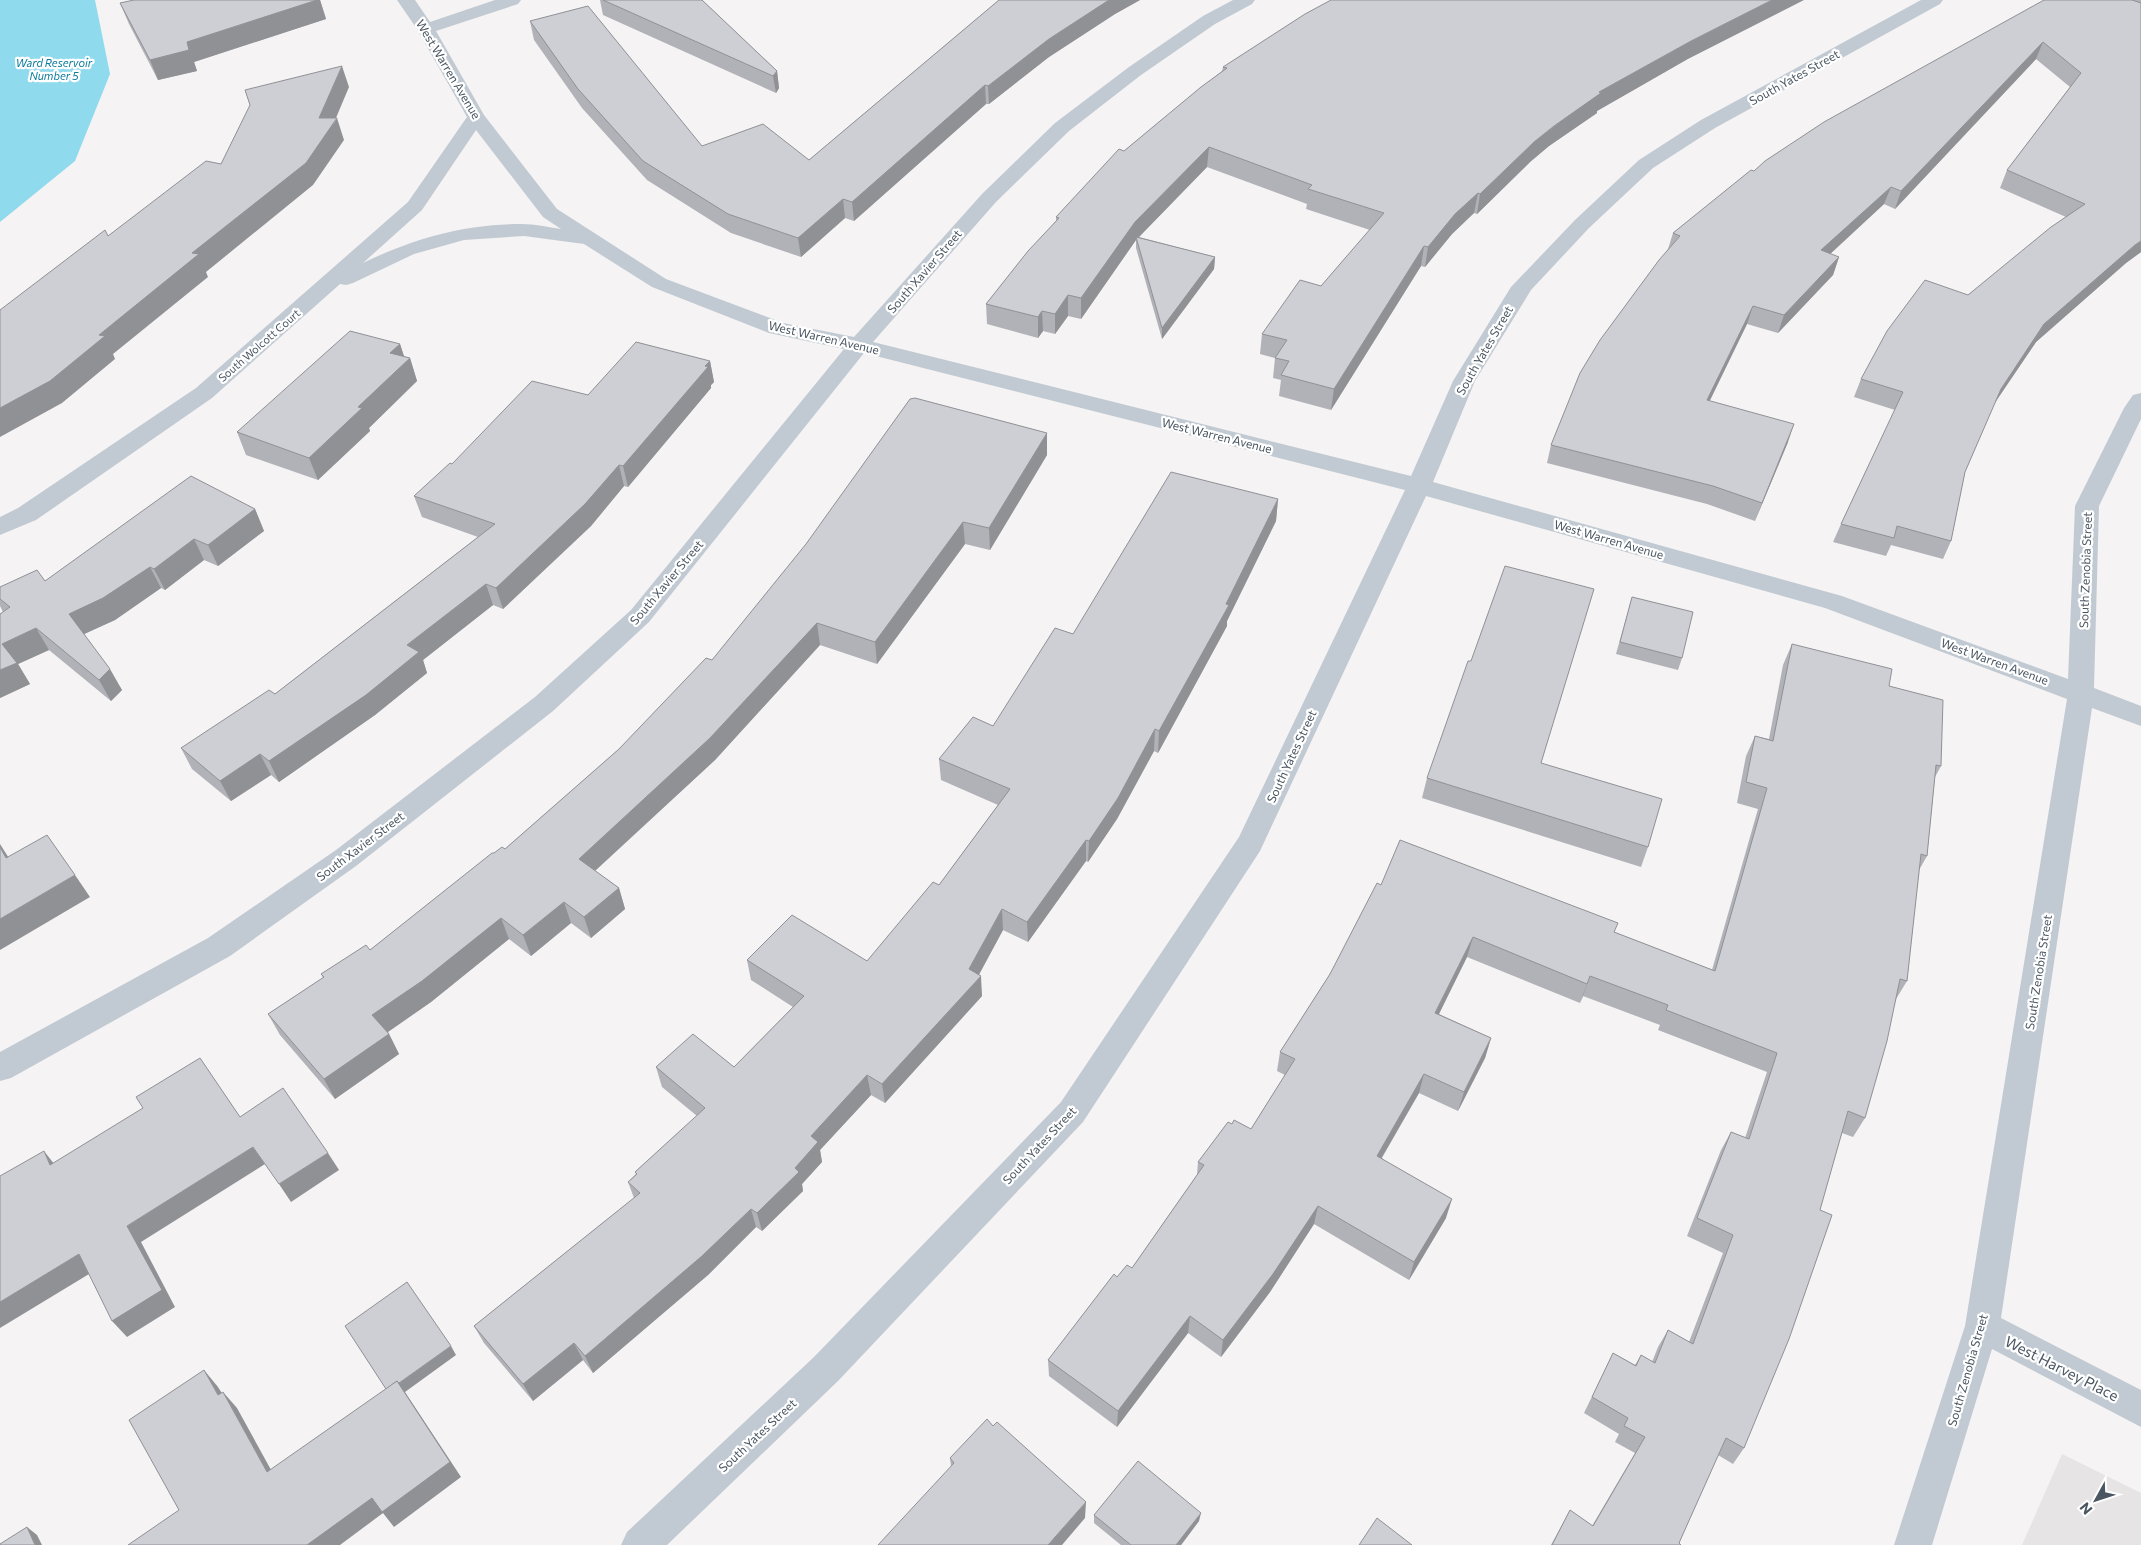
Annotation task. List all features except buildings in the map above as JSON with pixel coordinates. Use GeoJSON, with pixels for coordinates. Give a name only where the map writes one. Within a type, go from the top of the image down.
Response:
{"type":"FeatureCollection","features":[{"type":"Feature","properties":{"kind":"street","name":"West Warren Avenue"},"geometry":{"type":"LineString","coordinates":[[406,0],[426,29],[476,117],[550,212],[659,283],[777,328],[859,345],[1419,486],[1833,602],[2141,716]]}},
{"type":"Feature","properties":{"kind":"street"},"geometry":{"type":"LineString","coordinates":[[426,29],[512,0]]}},
{"type":"Feature","properties":{"kind":"street","name":"South Xavier Street"},"geometry":{"type":"LineString","coordinates":[[0,1068],[219,947],[346,858],[544,704],[640,616],[859,345],[989,198],[1062,127],[1135,71],[1209,20],[1246,0]]}},
{"type":"Feature","properties":{"kind":"street","name":"South Yates Street"},"geometry":{"type":"LineString","coordinates":[[640,1545],[826,1369],[1072,1112],[1250,843],[1419,486],[1464,381],[1522,287],[1582,224],[1646,164],[1708,124],[1934,0]]}},
{"type":"Feature","properties":{"kind":"street","name":"South Wolcott Court"},"geometry":{"type":"LineString","coordinates":[[0,527],[27,514],[204,393],[415,206],[476,117]]}},
{"type":"Feature","properties":{"kind":"street"},"geometry":{"type":"LineString","coordinates":[[316,294],[407,250],[464,234],[524,230],[593,240]]}},
{"type":"Feature","properties":{"kind":"street","name":"South Zenobia Street"},"geometry":{"type":"LineString","coordinates":[[1913,1545],[1982,1326],[2081,693],[2087,506],[2135,408],[2141,400]]}},
{"type":"Feature","properties":{"kind":"street","name":"West Harvey Place"},"geometry":{"type":"LineString","coordinates":[[1982,1326],[2141,1409]]}},
{"type":"Feature","properties":{"kind":"shaded area"},"geometry":{"type":"Polygon","coordinates":[[[2062,1454],[2141,1493],[2141,1545],[2022,1545],[2062,1454]]]}},
{"type":"Feature","properties":{"kind":"water","name":"Ward Reservoir Number 5"},"geometry":{"type":"Polygon","coordinates":[[[0,0],[95,0],[110,74],[75,161],[0,222],[0,0]]]}}]}
